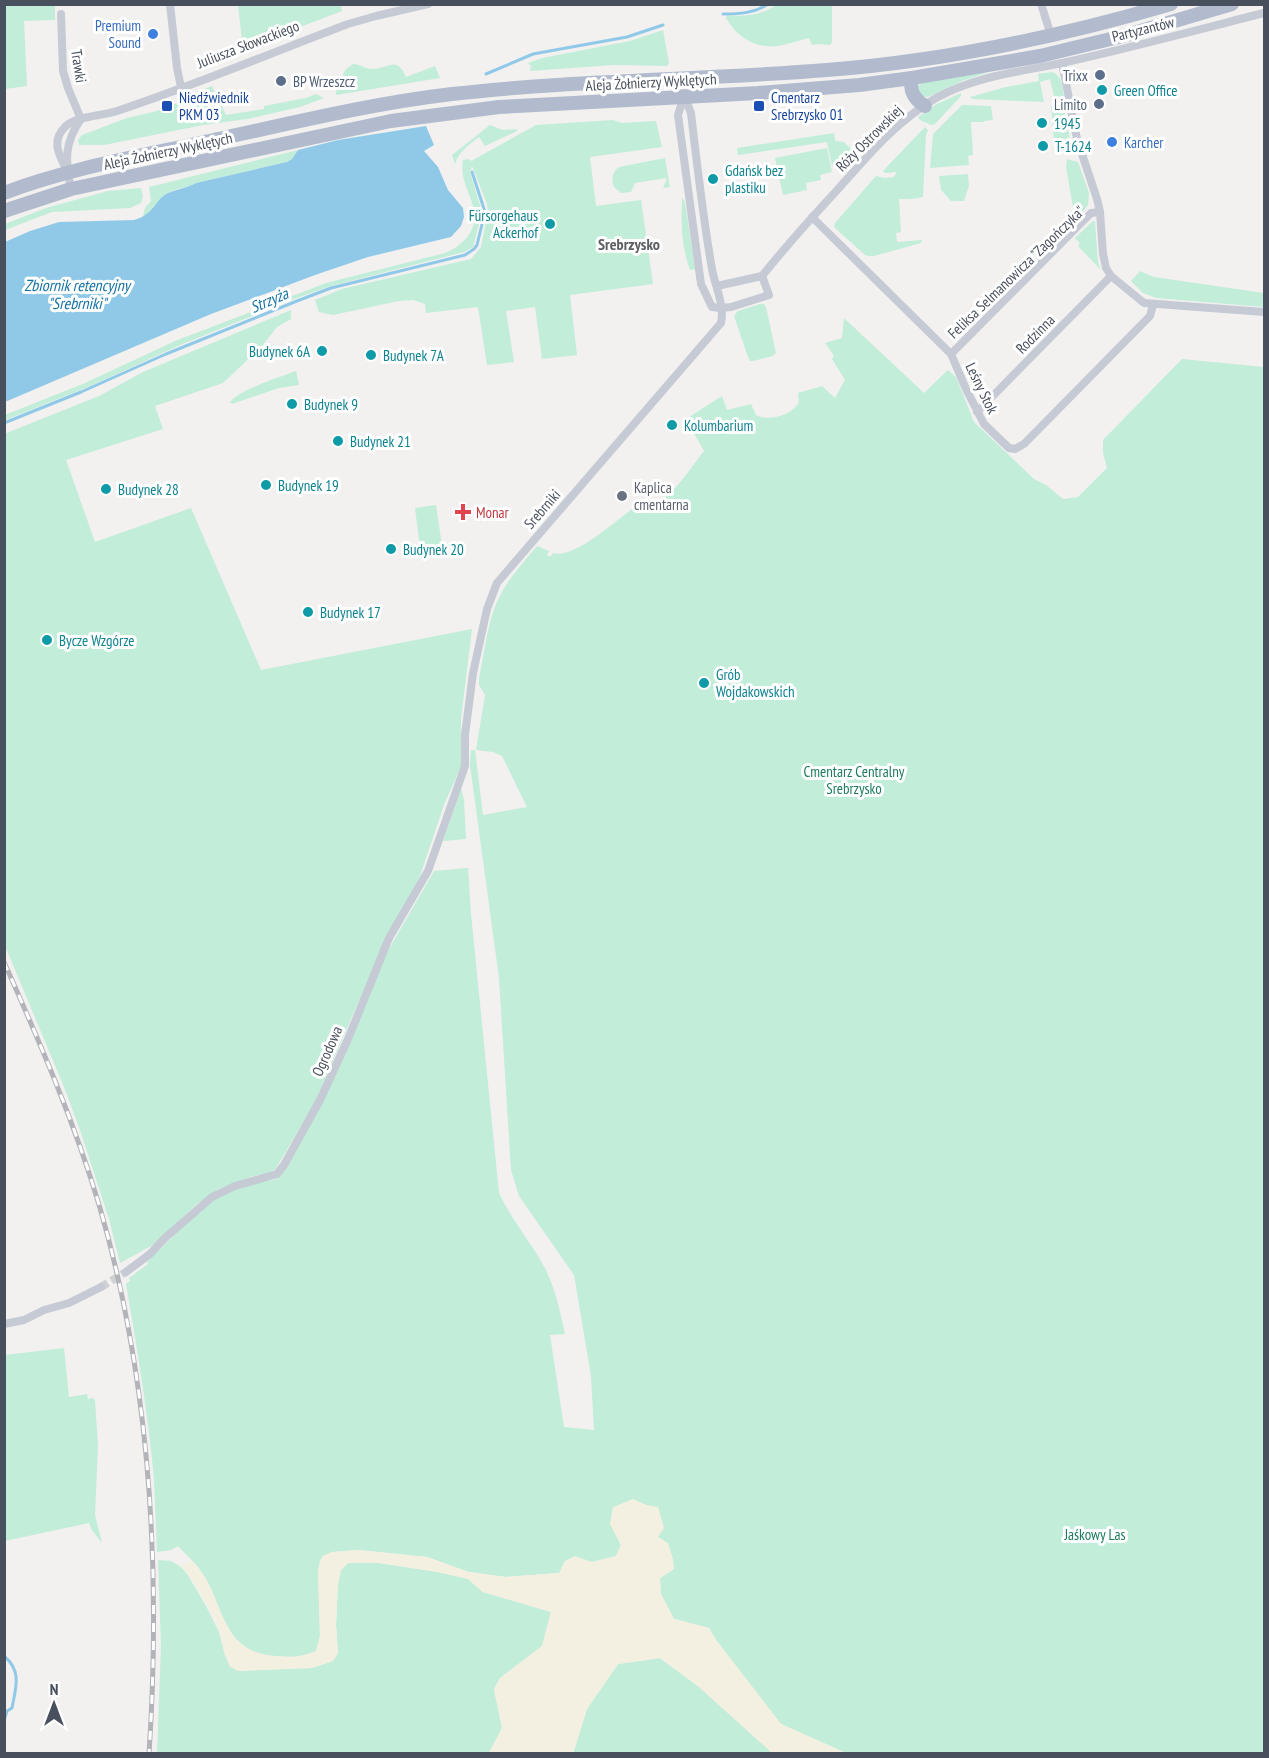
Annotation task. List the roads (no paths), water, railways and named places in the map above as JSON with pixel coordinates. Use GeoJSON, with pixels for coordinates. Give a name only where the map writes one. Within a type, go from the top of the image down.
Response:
{"type":"FeatureCollection","features":[{"type":"Feature","properties":{"kind":"main road","name":"Aleja Żołnierzy Wyklętych"},"geometry":{"type":"LineString","coordinates":[[68,172],[339,112],[421,98],[518,88],[829,70],[886,64],[945,56],[1051,35],[1171,4]]}},
{"type":"Feature","properties":{"kind":"main road","name":"Aleja Żołnierzy Wyklętych"},"geometry":{"type":"LineString","coordinates":[[71,189],[391,121],[499,107],[794,90],[912,78],[1040,56],[1127,35],[1232,4]]}},
{"type":"Feature","properties":{"kind":"main road"},"geometry":{"type":"LineString","coordinates":[[912,78],[913,96],[925,106]]}},
{"type":"Feature","properties":{"kind":"main road"},"geometry":{"type":"LineString","coordinates":[[4,193],[68,172]]}},
{"type":"Feature","properties":{"kind":"main road"},"geometry":{"type":"LineString","coordinates":[[4,211],[71,189]]}},
{"type":"Feature","properties":{"kind":"street"},"geometry":{"type":"LineString","coordinates":[[170,4],[181,87]]}},
{"type":"Feature","properties":{"kind":"street","name":"Juliusza Słowackiego"},"geometry":{"type":"LineString","coordinates":[[81,119],[118,111],[348,24],[428,4]]}},
{"type":"Feature","properties":{"kind":"street"},"geometry":{"type":"LineString","coordinates":[[1041,4],[1051,35]]}},
{"type":"Feature","properties":{"kind":"street","name":"Partyzantów"},"geometry":{"type":"LineString","coordinates":[[1062,63],[1264,13]]}},
{"type":"Feature","properties":{"kind":"street","name":"Trawki"},"geometry":{"type":"LineString","coordinates":[[61,15],[63,71],[81,119]]}},
{"type":"Feature","properties":{"kind":"street"},"geometry":{"type":"LineString","coordinates":[[1062,63],[1077,139],[1100,212],[1103,254],[1106,268],[1111,276],[1144,303],[1264,312]]}},
{"type":"Feature","properties":{"kind":"street","name":"Róży Ostrowskiej"},"geometry":{"type":"LineString","coordinates":[[762,276],[889,133],[912,114],[950,92],[980,80],[1062,63]]}},
{"type":"Feature","properties":{"kind":"street"},"geometry":{"type":"LineString","coordinates":[[683,79],[684,96],[691,113],[712,270],[721,308]]}},
{"type":"Feature","properties":{"kind":"street"},"geometry":{"type":"LineString","coordinates":[[684,96],[678,115],[701,284],[712,307],[731,307],[770,295],[762,276],[717,286]]}},
{"type":"Feature","properties":{"kind":"street"},"geometry":{"type":"LineString","coordinates":[[71,189],[68,172],[69,140],[81,119]]}},
{"type":"Feature","properties":{"kind":"street"},"geometry":{"type":"LineString","coordinates":[[689,188],[701,187]]}},
{"type":"Feature","properties":{"kind":"street","name":"Feliksa Selmanowicza \"Zagończyka\""},"geometry":{"type":"LineString","coordinates":[[951,354],[1091,213],[1100,212]]}},
{"type":"Feature","properties":{"kind":"street","name":"Leśny Stok"},"geometry":{"type":"LineString","coordinates":[[812,217],[951,354],[984,424],[1009,448],[1015,450],[1024,444],[1150,316],[1153,305]]}},
{"type":"Feature","properties":{"kind":"street","name":"Rodzinna"},"geometry":{"type":"LineString","coordinates":[[977,412],[1111,276]]}},
{"type":"Feature","properties":{"kind":"street","name":"Srebrniki"},"geometry":{"type":"LineString","coordinates":[[465,766],[465,735],[473,674],[487,609],[497,584],[721,323],[721,308]]}},
{"type":"Feature","properties":{"kind":"street","name":"Ogrodowa"},"geometry":{"type":"LineString","coordinates":[[126,1272],[150,1254],[212,1197],[252,1180],[276,1174],[280,1170],[320,1100],[389,938],[428,871],[465,766]]}},
{"type":"Feature","properties":{"kind":"street"},"geometry":{"type":"LineString","coordinates":[[4,1324],[24,1320],[44,1310],[69,1303],[101,1287]]}},
{"type":"Feature","properties":{"kind":"water","name":"Zbiornik retencyjny \"Srebrniki\""},"geometry":{"type":"Polygon","coordinates":[[[426,126],[434,145],[424,151],[438,167],[448,190],[463,208],[464,217],[461,226],[451,237],[368,257],[315,275],[211,314],[5,402],[5,242],[59,222],[134,220],[150,211],[168,193],[196,183],[287,162],[298,150],[338,140],[426,126]]]}},
{"type":"Feature","properties":{"kind":"waterway","name":"Strzyża"},"geometry":{"type":"LineString","coordinates":[[723,14],[747,12],[768,4]]}},
{"type":"Feature","properties":{"kind":"waterway","name":"Strzyża"},"geometry":{"type":"LineString","coordinates":[[486,74],[533,54],[627,37],[663,25]]}},
{"type":"Feature","properties":{"kind":"waterway","name":"Strzyża"},"geometry":{"type":"LineString","coordinates":[[4,423],[166,354],[331,288],[465,255],[477,245],[485,212],[472,172]]}},
{"type":"Feature","properties":{"kind":"waterway","name":"Strzyża"},"geometry":{"type":"LineString","coordinates":[[4,1656],[10,1662],[16,1680],[12,1708],[7,1711],[4,1721]]}},
{"type":"Feature","properties":{"kind":"tunnel"},"geometry":{"type":"LineString","coordinates":[[101,1287],[126,1272]]}},
{"type":"Feature","properties":{"kind":"railway"},"geometry":{"type":"LineString","coordinates":[[4,962],[80,1145],[100,1208],[131,1342],[148,1478],[152,1547],[154,1616],[149,1754]]}},
{"type":"Feature","properties":{"kind":"place","name":"Premium Sound"},"geometry":{"type":"Point","coordinates":[153,34]}},
{"type":"Feature","properties":{"kind":"place","name":"Trixx"},"geometry":{"type":"Point","coordinates":[1100,75]}},
{"type":"Feature","properties":{"kind":"place","name":"BP Wrzeszcz"},"geometry":{"type":"Point","coordinates":[281,81]}},
{"type":"Feature","properties":{"kind":"place","name":"Green Office"},"geometry":{"type":"Point","coordinates":[1102,90]}},
{"type":"Feature","properties":{"kind":"place","name":"Limito"},"geometry":{"type":"Point","coordinates":[1099,104]}},
{"type":"Feature","properties":{"kind":"place","name":"Niedźwiednik PKM 03"},"geometry":{"type":"Point","coordinates":[167,106]}},
{"type":"Feature","properties":{"kind":"place","name":"Cmentarz Srebrzysko 01"},"geometry":{"type":"Point","coordinates":[759,106]}},
{"type":"Feature","properties":{"kind":"place","name":"1945"},"geometry":{"type":"Point","coordinates":[1042,123]}},
{"type":"Feature","properties":{"kind":"place","name":"Karcher"},"geometry":{"type":"Point","coordinates":[1112,142]}},
{"type":"Feature","properties":{"kind":"place","name":"T-1624"},"geometry":{"type":"Point","coordinates":[1043,146]}},
{"type":"Feature","properties":{"kind":"place","name":"Gdańsk bez plastiku"},"geometry":{"type":"Point","coordinates":[713,179]}},
{"type":"Feature","properties":{"kind":"place","name":"Fürsorgehaus Ackerhof"},"geometry":{"type":"Point","coordinates":[550,224]}},
{"type":"Feature","properties":{"kind":"place","name":"Budynek 6A"},"geometry":{"type":"Point","coordinates":[322,351]}},
{"type":"Feature","properties":{"kind":"place","name":"Budynek 7A"},"geometry":{"type":"Point","coordinates":[371,355]}},
{"type":"Feature","properties":{"kind":"place","name":"Budynek 9"},"geometry":{"type":"Point","coordinates":[292,404]}},
{"type":"Feature","properties":{"kind":"place","name":"Kolumbarium"},"geometry":{"type":"Point","coordinates":[672,425]}},
{"type":"Feature","properties":{"kind":"place","name":"Budynek 21"},"geometry":{"type":"Point","coordinates":[338,441]}},
{"type":"Feature","properties":{"kind":"place","name":"Budynek 19"},"geometry":{"type":"Point","coordinates":[266,485]}},
{"type":"Feature","properties":{"kind":"place","name":"Budynek 28"},"geometry":{"type":"Point","coordinates":[106,489]}},
{"type":"Feature","properties":{"kind":"place","name":"Kaplica cmentarna"},"geometry":{"type":"Point","coordinates":[622,496]}},
{"type":"Feature","properties":{"kind":"place","name":"Monar"},"geometry":{"type":"Point","coordinates":[463,512]}},
{"type":"Feature","properties":{"kind":"place","name":"Budynek 20"},"geometry":{"type":"Point","coordinates":[391,549]}},
{"type":"Feature","properties":{"kind":"place","name":"Budynek 17"},"geometry":{"type":"Point","coordinates":[308,612]}},
{"type":"Feature","properties":{"kind":"place","name":"Bycze Wzgórze"},"geometry":{"type":"Point","coordinates":[47,640]}},
{"type":"Feature","properties":{"kind":"place","name":"Grób Wojdakowskich"},"geometry":{"type":"Point","coordinates":[704,683]}},
{"type":"Feature","properties":{"kind":"district","name":"Srebrzysko"},"geometry":{"type":"Point","coordinates":[629,244]}},
{"type":"Feature","properties":{"kind":"park label","name":"Cmentarz Centralny Srebrzysko"},"geometry":{"type":"Point","coordinates":[854,780]}},
{"type":"Feature","properties":{"kind":"park label","name":"Jaśkowy Las"},"geometry":{"type":"Point","coordinates":[1095,1534]}}]}
